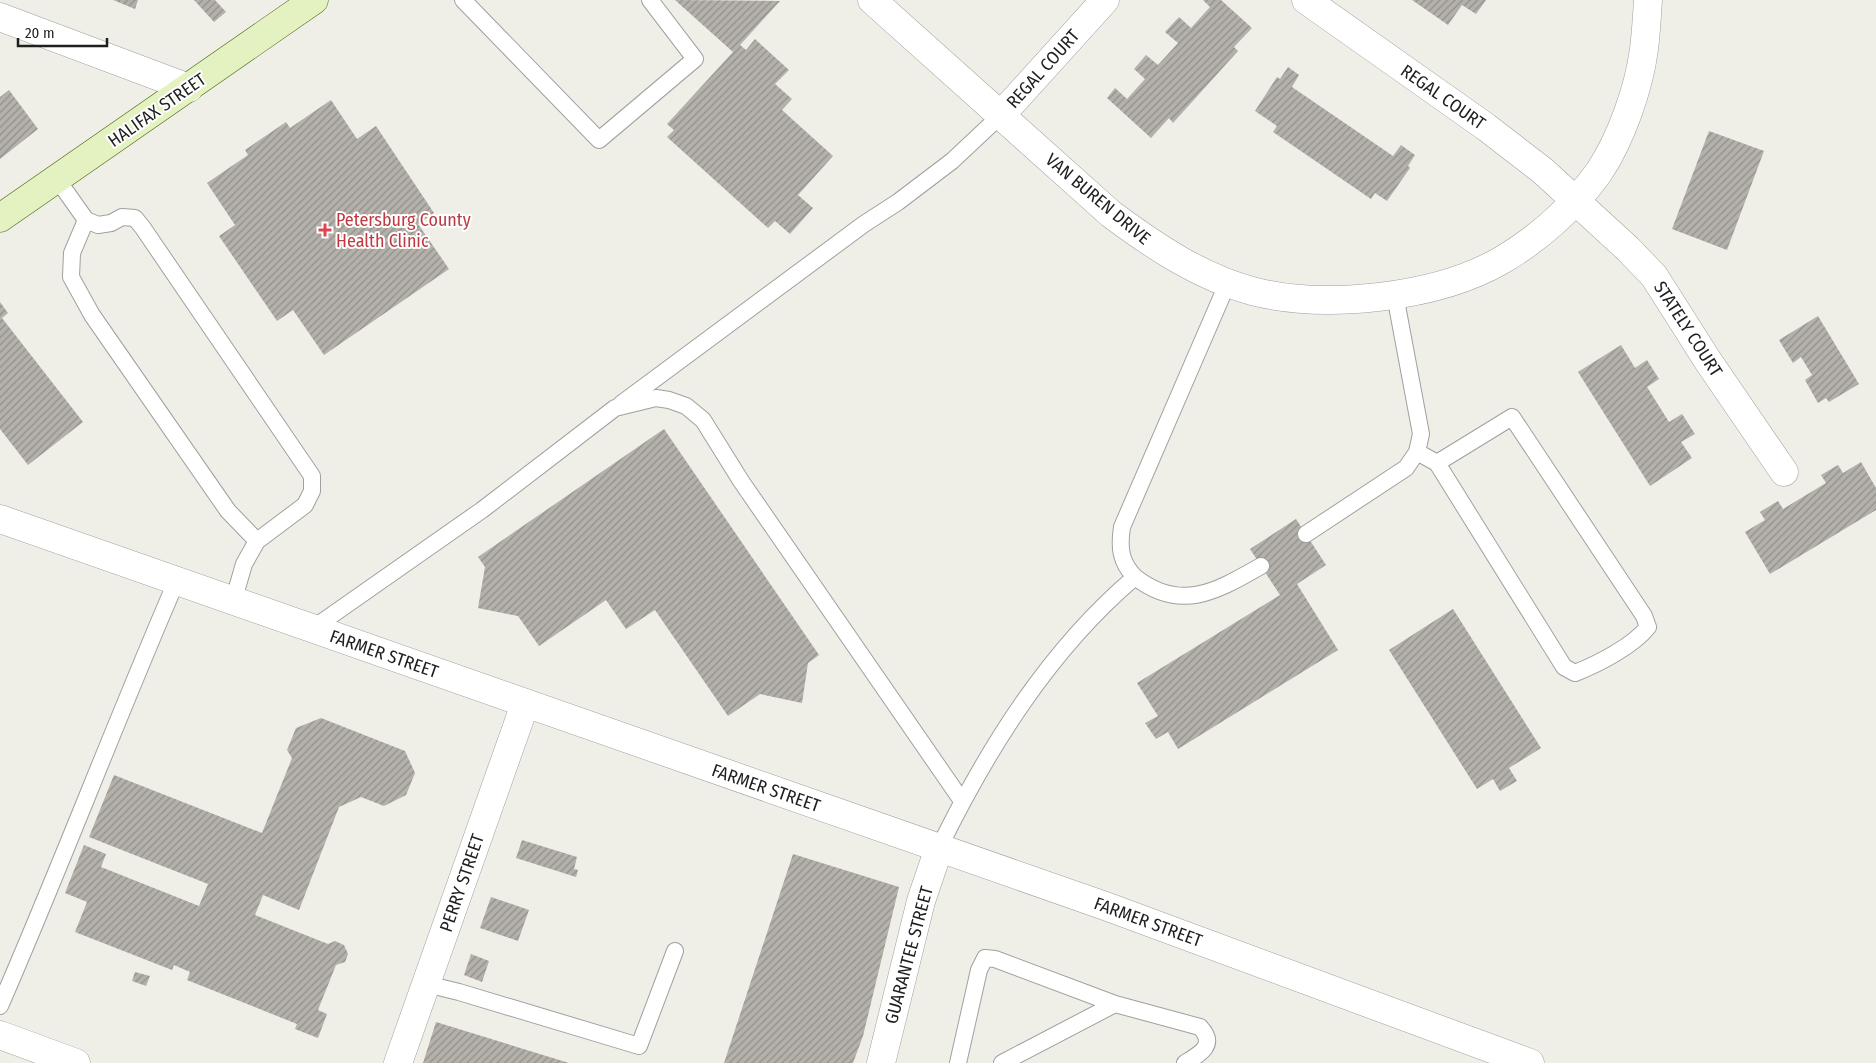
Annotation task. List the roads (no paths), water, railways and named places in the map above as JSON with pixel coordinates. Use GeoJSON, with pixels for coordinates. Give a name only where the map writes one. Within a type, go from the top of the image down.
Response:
{"type":"FeatureCollection","features":[{"type":"Feature","properties":{"kind":"main road","name":"HALIFAX STREET"},"geometry":{"type":"LineString","coordinates":[[0,218],[314,0]]}},
{"type":"Feature","properties":{"kind":"street","name":"VAN BUREN DRIVE"},"geometry":{"type":"LineString","coordinates":[[872,0],[1111,214],[1154,246],[1201,272],[1251,291],[1283,298],[1337,301],[1423,290],[1475,273],[1502,260],[1540,233],[1575,200],[1599,171],[1621,130],[1637,86],[1644,49],[1648,0]]}},
{"type":"Feature","properties":{"kind":"street","name":"REGAL COURT"},"geometry":{"type":"LineString","coordinates":[[1001,115],[1105,0]]}},
{"type":"Feature","properties":{"kind":"street","name":"REGAL COURT"},"geometry":{"type":"LineString","coordinates":[[1306,0],[1486,127],[1543,170],[1575,200]]}},
{"type":"Feature","properties":{"kind":"street"},"geometry":{"type":"LineString","coordinates":[[0,16],[189,88]]}},
{"type":"Feature","properties":{"kind":"street","name":"STATELY COURT"},"geometry":{"type":"LineString","coordinates":[[1575,200],[1628,248],[1654,276],[1708,361],[1784,472]]}},
{"type":"Feature","properties":{"kind":"street","name":"FARMER STREET"},"geometry":{"type":"LineString","coordinates":[[0,519],[1108,907],[1530,1063]]}},
{"type":"Feature","properties":{"kind":"street","name":"PERRY STREET"},"geometry":{"type":"LineString","coordinates":[[398,1063],[525,704]]}},
{"type":"Feature","properties":{"kind":"street","name":"GUARANTEE STREET"},"geometry":{"type":"LineString","coordinates":[[881,1063],[921,901],[939,848]]}},
{"type":"Feature","properties":{"kind":"street"},"geometry":{"type":"LineString","coordinates":[[0,1034],[76,1063]]}},
{"type":"Feature","properties":{"kind":"lane"},"geometry":{"type":"LineString","coordinates":[[463,0],[599,140],[695,59],[650,0]]}},
{"type":"Feature","properties":{"kind":"lane"},"geometry":{"type":"LineString","coordinates":[[312,629],[482,510],[615,408],[864,224],[914,190],[952,161],[1001,115]]}},
{"type":"Feature","properties":{"kind":"lane"},"geometry":{"type":"LineString","coordinates":[[57,179],[86,220],[98,225],[112,223],[122,217],[135,218],[312,476],[312,491],[305,505],[257,541],[244,564],[233,602]]}},
{"type":"Feature","properties":{"kind":"lane"},"geometry":{"type":"LineString","coordinates":[[86,220],[72,253],[71,277],[92,315],[228,511],[257,541]]}},
{"type":"Feature","properties":{"kind":"lane"},"geometry":{"type":"LineString","coordinates":[[1228,282],[1122,527],[1120,552],[1135,577],[1148,587],[1172,596],[1203,595],[1261,566]]}},
{"type":"Feature","properties":{"kind":"lane"},"geometry":{"type":"LineString","coordinates":[[1306,534],[1406,468],[1417,452],[1421,434],[1395,295]]}},
{"type":"Feature","properties":{"kind":"lane"},"geometry":{"type":"LineString","coordinates":[[615,408],[656,398],[686,406],[703,420],[741,480],[962,801]]}},
{"type":"Feature","properties":{"kind":"lane"},"geometry":{"type":"LineString","coordinates":[[1417,452],[1437,463],[1564,667],[1575,673],[1589,668],[1640,637],[1648,627],[1644,616],[1512,417],[1437,463]]}},
{"type":"Feature","properties":{"kind":"lane"},"geometry":{"type":"LineString","coordinates":[[939,848],[962,801],[1006,727],[1055,660],[1101,608],[1135,577]]}},
{"type":"Feature","properties":{"kind":"lane"},"geometry":{"type":"LineString","coordinates":[[0,1006],[34,929],[134,680],[176,582]]}},
{"type":"Feature","properties":{"kind":"lane"},"geometry":{"type":"LineString","coordinates":[[426,984],[459,992],[639,1046],[675,951]]}},
{"type":"Feature","properties":{"kind":"lane"},"geometry":{"type":"LineString","coordinates":[[958,1063],[979,970],[985,958],[995,958],[1115,1004],[1200,1027],[1205,1033],[1207,1043],[1202,1053],[1185,1063]]}},
{"type":"Feature","properties":{"kind":"lane"},"geometry":{"type":"LineString","coordinates":[[1002,1063],[1115,1004]]}},
{"type":"Feature","properties":{"kind":"place","name":"Petersburg County Health Clinic"},"geometry":{"type":"Point","coordinates":[325,230]}}]}
